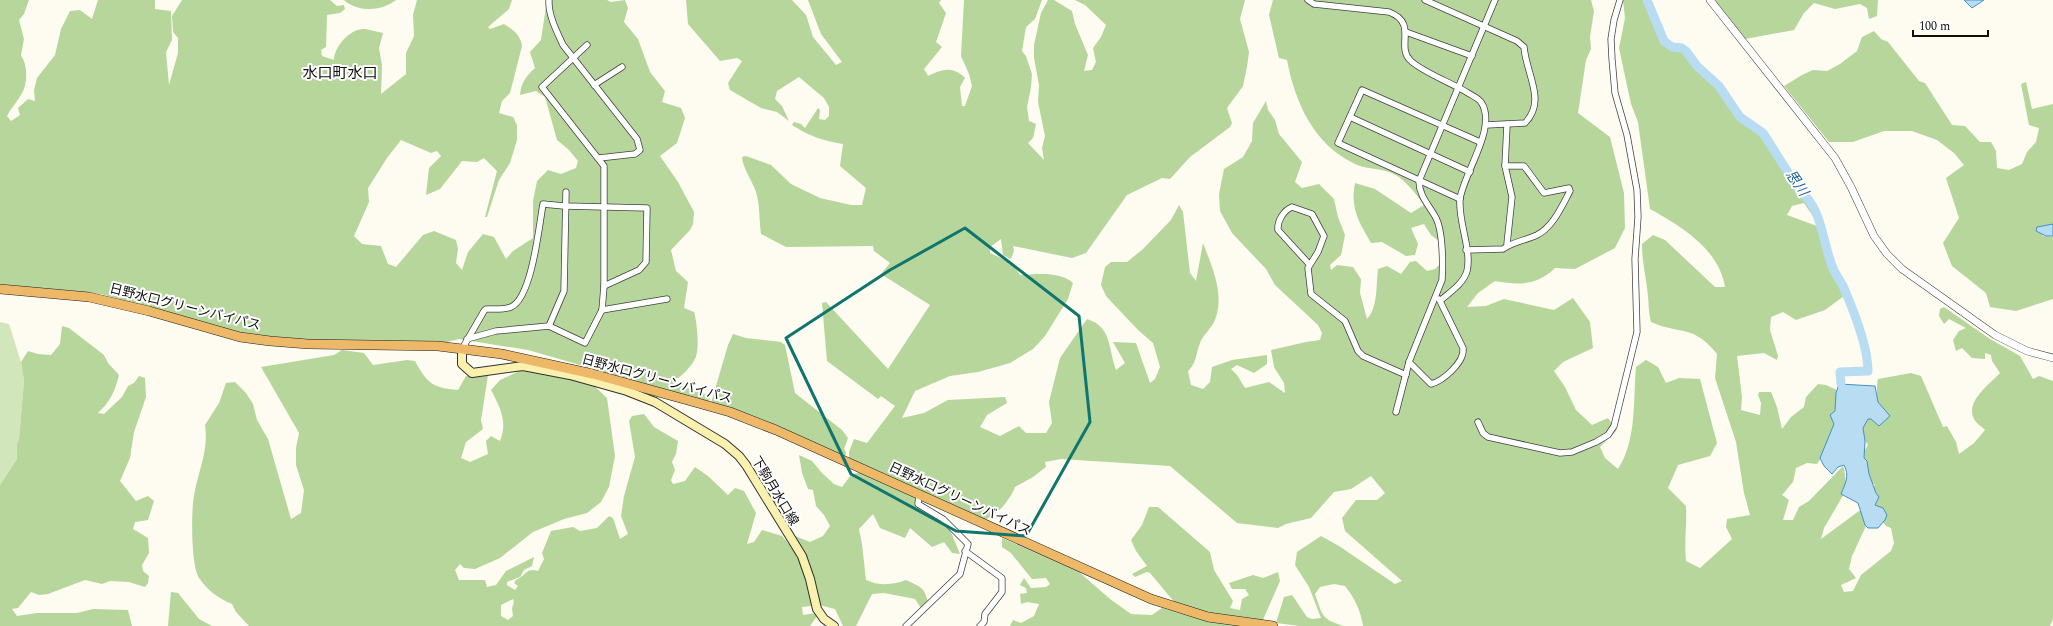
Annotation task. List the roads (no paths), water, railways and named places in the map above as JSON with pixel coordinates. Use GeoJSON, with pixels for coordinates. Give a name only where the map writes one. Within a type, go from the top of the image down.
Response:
{"type":"FeatureCollection","features":[{"type":"Feature","properties":{"kind":"highway","name":"日野水口グリーンバイパス"},"geometry":{"type":"LineString","coordinates":[[0,289],[88,297],[149,311],[240,337],[270,342],[430,346],[502,354],[566,368],[730,412],[795,438],[920,494],[984,525],[1151,599],[1208,617],[1273,626]]}},
{"type":"Feature","properties":{"kind":"main road"},"geometry":{"type":"LineString","coordinates":[[462,349],[462,361]]}},
{"type":"Feature","properties":{"kind":"main road"},"geometry":{"type":"LineString","coordinates":[[462,361],[477,351]]}},
{"type":"Feature","properties":{"kind":"main road","name":"下駒月水口線"},"geometry":{"type":"LineString","coordinates":[[462,361],[462,364],[472,373],[511,367],[532,367],[570,375],[627,391],[655,402],[725,444],[739,456],[746,465],[802,556],[810,579],[817,609],[824,619],[834,626]]}},
{"type":"Feature","properties":{"kind":"street"},"geometry":{"type":"LineString","coordinates":[[549,0],[548,5],[563,45],[637,139],[640,150],[635,154],[599,158]]}},
{"type":"Feature","properties":{"kind":"street"},"geometry":{"type":"LineString","coordinates":[[1308,0],[1314,4],[1389,12],[1399,17],[1406,32],[1406,52],[1410,60],[1419,67],[1458,87],[1482,103],[1486,125],[1460,199],[1468,270],[1466,275],[1441,300]]}},
{"type":"Feature","properties":{"kind":"street"},"geometry":{"type":"LineString","coordinates":[[1396,412],[1409,362],[1442,280],[1443,271],[1439,228],[1436,218],[1419,192],[1419,181],[1495,0]]}},
{"type":"Feature","properties":{"kind":"street"},"geometry":{"type":"LineString","coordinates":[[1478,422],[1483,433],[1488,437],[1560,453],[1580,450],[1596,442],[1608,435],[1614,426],[1637,332],[1635,258],[1638,217],[1637,190],[1627,135],[1616,93],[1612,59],[1611,39],[1614,20],[1620,0]]}},
{"type":"Feature","properties":{"kind":"street"},"geometry":{"type":"LineString","coordinates":[[1710,0],[1835,158],[1851,187],[1868,227],[1892,260],[1911,276],[1995,335],[2027,351],[2053,358]]}},
{"type":"Feature","properties":{"kind":"street"},"geometry":{"type":"LineString","coordinates":[[1430,1],[1517,41],[1524,47],[1525,60],[1536,100],[1532,114],[1525,123],[1486,125]]}},
{"type":"Feature","properties":{"kind":"street"},"geometry":{"type":"LineString","coordinates":[[1406,32],[1472,56]]}},
{"type":"Feature","properties":{"kind":"street"},"geometry":{"type":"LineString","coordinates":[[467,339],[496,331],[549,326],[585,343],[602,310],[604,286],[604,166],[542,87],[587,45]]}},
{"type":"Feature","properties":{"kind":"street"},"geometry":{"type":"LineString","coordinates":[[594,85],[622,66]]}},
{"type":"Feature","properties":{"kind":"street"},"geometry":{"type":"LineString","coordinates":[[1460,199],[1338,143],[1362,90],[1480,142]]}},
{"type":"Feature","properties":{"kind":"street"},"geometry":{"type":"LineString","coordinates":[[1350,117],[1470,172]]}},
{"type":"Feature","properties":{"kind":"street"},"geometry":{"type":"LineString","coordinates":[[1466,250],[1503,249],[1507,244],[1512,198],[1505,166],[1507,125]]}},
{"type":"Feature","properties":{"kind":"street"},"geometry":{"type":"LineString","coordinates":[[1505,166],[1524,166],[1544,193],[1569,188],[1570,191],[1557,214],[1545,230],[1538,235],[1507,244]]}},
{"type":"Feature","properties":{"kind":"street"},"geometry":{"type":"LineString","coordinates":[[549,326],[564,291],[564,206],[566,192]]}},
{"type":"Feature","properties":{"kind":"street"},"geometry":{"type":"LineString","coordinates":[[462,349],[486,309],[510,308],[521,298],[529,279],[543,204],[647,208],[646,262],[639,270],[604,286]]}},
{"type":"Feature","properties":{"kind":"street"},"geometry":{"type":"LineString","coordinates":[[1309,264],[1278,230],[1283,214],[1292,207],[1314,215],[1324,236],[1318,252],[1309,264],[1308,280],[1311,294],[1344,321],[1358,351],[1364,356],[1406,375]]}},
{"type":"Feature","properties":{"kind":"street"},"geometry":{"type":"LineString","coordinates":[[1409,362],[1431,384],[1447,376],[1463,354],[1463,348],[1441,300],[1435,296]]}},
{"type":"Feature","properties":{"kind":"street"},"geometry":{"type":"LineString","coordinates":[[602,310],[667,299]]}},
{"type":"Feature","properties":{"kind":"street"},"geometry":{"type":"LineString","coordinates":[[906,626],[960,574],[968,544],[943,519],[918,504],[920,494]]}},
{"type":"Feature","properties":{"kind":"street"},"geometry":{"type":"LineString","coordinates":[[965,551],[1004,578],[1002,592],[985,614],[984,622],[980,626]]}},
{"type":"Feature","properties":{"kind":"water"},"geometry":{"type":"Polygon","coordinates":[[[1964,0],[1984,0],[1972,8],[1964,0]]]}},
{"type":"Feature","properties":{"kind":"water"},"geometry":{"type":"Polygon","coordinates":[[[2053,224],[2053,236],[2046,236],[2036,231],[2037,227],[2053,224]]]}},
{"type":"Feature","properties":{"kind":"water"},"geometry":{"type":"Polygon","coordinates":[[[1839,384],[1875,386],[1878,402],[1890,416],[1879,426],[1871,419],[1868,419],[1863,428],[1865,441],[1864,458],[1867,461],[1869,474],[1879,497],[1875,505],[1883,508],[1887,515],[1885,520],[1878,528],[1868,528],[1865,525],[1858,503],[1841,494],[1847,476],[1844,465],[1838,467],[1832,474],[1824,466],[1820,458],[1834,424],[1830,415],[1835,411],[1836,393],[1839,384]]]}},
{"type":"Feature","properties":{"kind":"waterway","name":"思川"},"geometry":{"type":"LineString","coordinates":[[1647,0],[1664,41],[1672,47],[1682,48],[1686,51],[1697,66],[1719,86],[1740,117],[1763,133],[1800,191],[1808,198],[1813,207],[1818,217],[1829,258],[1843,286],[1866,350],[1868,371],[1840,372],[1841,384]]}},
{"type":"Feature","properties":{"kind":"district","name":"水口町水口"},"geometry":{"type":"Point","coordinates":[340,73]}}]}
